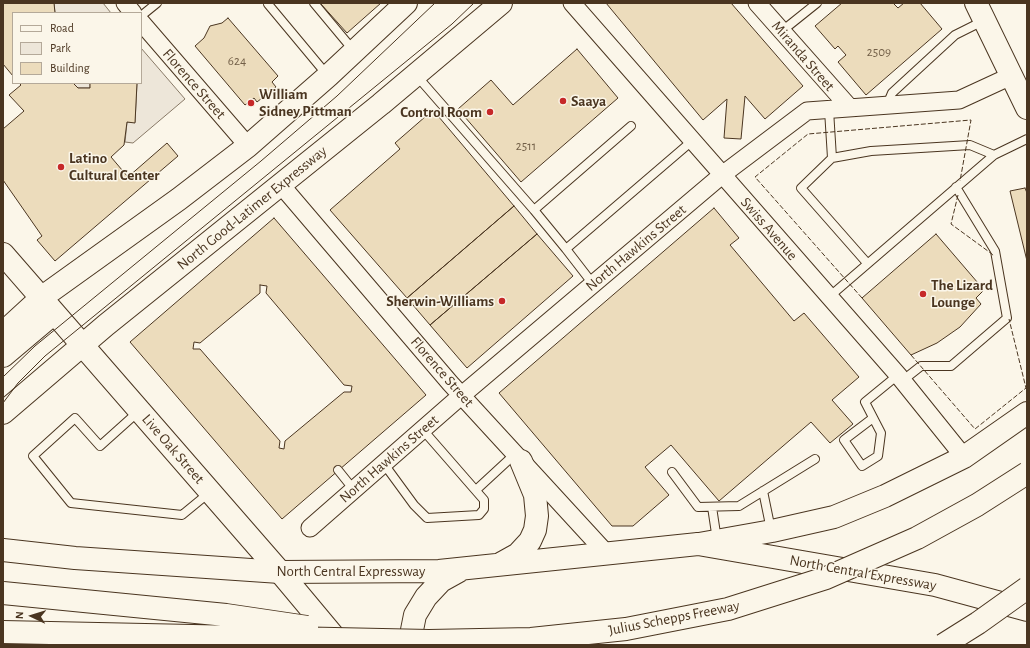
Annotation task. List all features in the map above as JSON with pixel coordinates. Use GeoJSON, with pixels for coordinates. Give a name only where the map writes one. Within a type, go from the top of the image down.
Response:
{"type":"FeatureCollection","features":[{"type":"Feature","properties":{"kind":"main road"},"geometry":{"type":"LineString","coordinates":[[3,333],[48,305],[179,199],[248,146],[355,52],[406,3]]}},
{"type":"Feature","properties":{"kind":"main road","name":"North Good-Latimer Expressway"},"geometry":{"type":"LineString","coordinates":[[3,413],[82,345],[416,75],[501,3]]}},
{"type":"Feature","properties":{"kind":"main road"},"geometry":{"type":"LineString","coordinates":[[980,12],[1027,108]]}},
{"type":"Feature","properties":{"kind":"main road","name":"Live Oak Street"},"geometry":{"type":"LineString","coordinates":[[3,254],[280,572],[341,645]]}},
{"type":"Feature","properties":{"kind":"main road"},"geometry":{"type":"LineString","coordinates":[[3,356],[48,305]]}},
{"type":"Feature","properties":{"kind":"main road","name":"North Central Expressway"},"geometry":{"type":"LineString","coordinates":[[3,550],[75,558],[280,572],[458,571],[708,542],[772,531],[834,517],[892,493],[964,457],[1027,413]]}},
{"type":"Feature","properties":{"kind":"main road"},"geometry":{"type":"LineString","coordinates":[[496,566],[518,554],[530,541],[535,530],[537,516],[535,495],[518,457]]}},
{"type":"Feature","properties":{"kind":"main road","name":"Julius Schepps Freeway"},"geometry":{"type":"LineString","coordinates":[[3,632],[403,643],[490,641],[557,637],[646,626],[728,609],[800,587],[885,553],[945,523],[1027,473]]}},
{"type":"Feature","properties":{"kind":"main road","name":"North Central Expressway"},"geometry":{"type":"LineString","coordinates":[[708,542],[934,585],[1027,610]]}},
{"type":"Feature","properties":{"kind":"main road"},"geometry":{"type":"LineString","coordinates":[[3,593],[226,615],[403,643],[412,630],[415,615],[426,597],[440,581],[458,571]]}},
{"type":"Feature","properties":{"kind":"main road"},"geometry":{"type":"LineString","coordinates":[[943,645],[978,623],[1027,588]]}},
{"type":"Feature","properties":{"kind":"street"},"geometry":{"type":"LineString","coordinates":[[125,3],[132,12]]}},
{"type":"Feature","properties":{"kind":"street","name":"Swiss Avenue"},"geometry":{"type":"LineString","coordinates":[[572,3],[900,378],[964,457]]}},
{"type":"Feature","properties":{"kind":"street","name":"Miranda Street"},"geometry":{"type":"LineString","coordinates":[[757,3],[850,108]]}},
{"type":"Feature","properties":{"kind":"street","name":"Florence Street"},"geometry":{"type":"LineString","coordinates":[[142,23],[248,146]]}},
{"type":"Feature","properties":{"kind":"street","name":"North Hawkins Street"},"geometry":{"type":"LineString","coordinates":[[310,528],[462,395],[722,175],[806,111],[959,100],[1011,76]]}},
{"type":"Feature","properties":{"kind":"street","name":"Florence Street"},"geometry":{"type":"LineString","coordinates":[[281,185],[462,395],[607,554]]}},
{"type":"Feature","properties":{"kind":"lane"},"geometry":{"type":"LineString","coordinates":[[142,15],[156,3]]}},
{"type":"Feature","properties":{"kind":"lane"},"geometry":{"type":"LineString","coordinates":[[314,3],[355,52]]}},
{"type":"Feature","properties":{"kind":"lane"},"geometry":{"type":"LineString","coordinates":[[782,31],[817,3]]}},
{"type":"Feature","properties":{"kind":"lane"},"geometry":{"type":"LineString","coordinates":[[268,4],[328,76]]}},
{"type":"Feature","properties":{"kind":"lane"},"geometry":{"type":"LineString","coordinates":[[887,106],[892,93],[980,12]]}},
{"type":"Feature","properties":{"kind":"lane"},"geometry":{"type":"LineString","coordinates":[[416,75],[534,210],[593,284]]}},
{"type":"Feature","properties":{"kind":"lane"},"geometry":{"type":"LineString","coordinates":[[829,110],[832,158]]}},
{"type":"Feature","properties":{"kind":"lane"},"geometry":{"type":"LineString","coordinates":[[534,210],[631,126]]}},
{"type":"Feature","properties":{"kind":"lane"},"geometry":{"type":"LineString","coordinates":[[829,297],[994,155],[1027,139]]}},
{"type":"Feature","properties":{"kind":"lane"},"geometry":{"type":"LineString","coordinates":[[566,249],[692,141]]}},
{"type":"Feature","properties":{"kind":"lane"},"geometry":{"type":"LineString","coordinates":[[867,264],[801,188],[832,158],[871,150],[970,145],[994,155]]}},
{"type":"Feature","properties":{"kind":"lane"},"geometry":{"type":"LineString","coordinates":[[873,418],[844,440],[862,466],[878,456],[881,433],[865,402],[900,378],[921,366],[951,366],[1008,318],[995,251],[956,187]]}},
{"type":"Feature","properties":{"kind":"lane"},"geometry":{"type":"LineString","coordinates":[[139,411],[100,446],[75,418],[33,456],[71,503],[182,515],[210,492]]}},
{"type":"Feature","properties":{"kind":"lane"},"geometry":{"type":"LineString","coordinates":[[384,464],[414,505],[427,518],[479,515],[484,509],[484,500],[423,430]]}},
{"type":"Feature","properties":{"kind":"lane"},"geometry":{"type":"LineString","coordinates":[[476,490],[518,457]]}},
{"type":"Feature","properties":{"kind":"lane"},"geometry":{"type":"LineString","coordinates":[[672,472],[698,507],[739,506],[816,459]]}},
{"type":"Feature","properties":{"kind":"lane"},"geometry":{"type":"LineString","coordinates":[[338,470],[354,490]]}},
{"type":"Feature","properties":{"kind":"lane"},"geometry":{"type":"LineString","coordinates":[[763,491],[772,531]]}},
{"type":"Feature","properties":{"kind":"lane"},"geometry":{"type":"LineString","coordinates":[[708,542],[712,507]]}},
{"type":"Feature","properties":{"kind":"green space"},"geometry":{"type":"Polygon","coordinates":[[[54,3],[103,3],[110,12],[55,12],[54,3]]]}},
{"type":"Feature","properties":{"kind":"green space"},"geometry":{"type":"Polygon","coordinates":[[[142,49],[185,99],[133,143],[125,142],[127,122],[135,122],[137,84],[142,84],[142,49]]]}},
{"type":"Feature","properties":{"kind":"green space"},"geometry":{"type":"Polygon","coordinates":[[[74,84],[90,84],[90,88],[78,88],[74,84]]]}},
{"type":"Feature","properties":{"kind":"building"},"geometry":{"type":"Polygon","coordinates":[[[3,3],[54,3],[55,12],[12,12],[12,75],[3,64],[3,3]]]}},
{"type":"Feature","properties":{"kind":"building"},"geometry":{"type":"Polygon","coordinates":[[[320,3],[381,3],[347,33],[320,3]]]}},
{"type":"Feature","properties":{"kind":"building"},"geometry":{"type":"Polygon","coordinates":[[[606,3],[731,3],[803,86],[765,119],[745,96],[741,139],[724,138],[727,99],[703,120],[606,3]]]}},
{"type":"Feature","properties":{"kind":"building"},"geometry":{"type":"Polygon","coordinates":[[[842,3],[893,3],[898,8],[904,3],[920,3],[942,29],[866,95],[838,62],[846,55],[838,46],[835,49],[815,26],[842,3]]]}},
{"type":"Feature","properties":{"kind":"building"},"geometry":{"type":"Polygon","coordinates":[[[228,18],[278,76],[272,82],[276,87],[257,102],[254,98],[245,105],[195,46],[204,38],[210,26],[222,23],[228,18]]]}},
{"type":"Feature","properties":{"kind":"building"},"geometry":{"type":"Polygon","coordinates":[[[577,49],[618,98],[521,182],[458,109],[491,80],[513,105],[577,49]]]}},
{"type":"Feature","properties":{"kind":"building","name":"Latino Cultural Center"},"geometry":{"type":"Polygon","coordinates":[[[20,84],[74,84],[78,88],[90,88],[90,84],[137,84],[135,123],[127,122],[124,145],[111,157],[128,177],[167,143],[178,156],[55,261],[37,240],[42,236],[3,180],[3,129],[24,111],[9,95],[21,85],[20,84]]]}},
{"type":"Feature","properties":{"kind":"building"},"geometry":{"type":"Polygon","coordinates":[[[433,110],[514,206],[407,298],[330,210],[400,149],[395,143],[433,110]]]}},
{"type":"Feature","properties":{"kind":"building"},"geometry":{"type":"Polygon","coordinates":[[[1025,188],[1027,193],[1027,261],[1010,191],[1025,188]]]}},
{"type":"Feature","properties":{"kind":"building"},"geometry":{"type":"Polygon","coordinates":[[[514,206],[537,234],[430,325],[407,298],[514,206]]]}},
{"type":"Feature","properties":{"kind":"building"},"geometry":{"type":"Polygon","coordinates":[[[714,208],[739,238],[730,245],[794,321],[804,313],[859,377],[832,400],[853,424],[830,443],[811,422],[719,501],[671,445],[645,467],[669,495],[633,526],[612,526],[499,393],[714,208]]]}},
{"type":"Feature","properties":{"kind":"building"},"geometry":{"type":"Polygon","coordinates":[[[274,218],[426,395],[282,519],[130,342],[274,218]],[[260,285],[260,293],[200,343],[194,342],[193,349],[200,349],[280,441],[279,448],[284,449],[285,441],[344,392],[351,392],[352,386],[344,385],[266,293],[267,286],[260,285]]]}},
{"type":"Feature","properties":{"kind":"building","name":"Sherwin-Williams"},"geometry":{"type":"Polygon","coordinates":[[[537,234],[573,276],[467,368],[430,325],[537,234]]]}},
{"type":"Feature","properties":{"kind":"building","name":"The Lizard Lounge"},"geometry":{"type":"Polygon","coordinates":[[[936,234],[984,290],[976,298],[981,304],[960,327],[937,343],[911,355],[862,298],[936,234]]]}},
{"type":"Feature","properties":{"kind":"tram line"},"geometry":{"type":"LineString","coordinates":[[3,377],[35,346],[261,161],[337,96],[435,3]]}},
{"type":"Feature","properties":{"kind":"tram line"},"geometry":{"type":"LineString","coordinates":[[3,403],[18,383],[45,356],[452,24],[474,3]]}},
{"type":"Feature","properties":{"kind":"fence"},"geometry":{"type":"LineString","coordinates":[[862,298],[755,177],[808,134],[971,120],[960,181]]}},
{"type":"Feature","properties":{"kind":"fence"},"geometry":{"type":"LineString","coordinates":[[958,195],[951,224],[993,256]]}},
{"type":"Feature","properties":{"kind":"fence"},"geometry":{"type":"LineString","coordinates":[[911,355],[975,429],[1026,388],[1009,319]]}},
{"type":"Feature","properties":{"kind":"place","name":"Saaya"},"geometry":{"type":"Point","coordinates":[563,101]}},
{"type":"Feature","properties":{"kind":"place","name":"William Sidney Pittman"},"geometry":{"type":"Point","coordinates":[251,103]}},
{"type":"Feature","properties":{"kind":"place","name":"Control Room"},"geometry":{"type":"Point","coordinates":[490,112]}},
{"type":"Feature","properties":{"kind":"place","name":"Latino Cultural Center"},"geometry":{"type":"Point","coordinates":[61,167]}},
{"type":"Feature","properties":{"kind":"place","name":"The Lizard Lounge"},"geometry":{"type":"Point","coordinates":[923,294]}},
{"type":"Feature","properties":{"kind":"place","name":"Sherwin-Williams"},"geometry":{"type":"Point","coordinates":[502,301]}}]}
